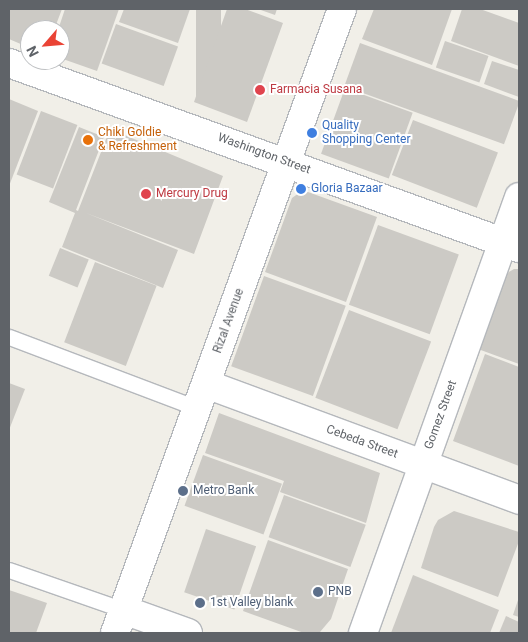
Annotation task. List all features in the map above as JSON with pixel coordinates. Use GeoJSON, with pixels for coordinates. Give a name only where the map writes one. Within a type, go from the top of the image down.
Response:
{"type":"FeatureCollection","features":[{"type":"Feature","properties":{"kind":"street","name":"Rizal Avenue"},"geometry":{"type":"LineString","coordinates":[[119,622],[342,9]]}},
{"type":"Feature","properties":{"kind":"street","name":"Washington Street"},"geometry":{"type":"LineString","coordinates":[[9,62],[511,245]]}},
{"type":"Feature","properties":{"kind":"street","name":"Gomez Street"},"geometry":{"type":"LineString","coordinates":[[362,633],[423,464],[511,245],[519,197]]}},
{"type":"Feature","properties":{"kind":"street","name":"Cebeda Street"},"geometry":{"type":"LineString","coordinates":[[201,396],[423,464],[519,500]]}},
{"type":"Feature","properties":{"kind":"street"},"geometry":{"type":"LineString","coordinates":[[119,622],[188,633]]}},
{"type":"Feature","properties":{"kind":"lane"},"geometry":{"type":"LineString","coordinates":[[9,337],[201,396]]}},
{"type":"Feature","properties":{"kind":"lane"},"geometry":{"type":"LineString","coordinates":[[9,570],[119,622]]}},
{"type":"Feature","properties":{"kind":"building"},"geometry":{"type":"Polygon","coordinates":[[[9,9],[62,9],[58,20],[20,20],[20,44],[9,39],[9,9]]]}},
{"type":"Feature","properties":{"kind":"building"},"geometry":{"type":"Polygon","coordinates":[[[65,9],[119,9],[97,71],[70,62],[70,20],[61,20],[65,9]]]}},
{"type":"Feature","properties":{"kind":"building"},"geometry":{"type":"Polygon","coordinates":[[[124,9],[190,9],[178,43],[119,22],[124,9]]]}},
{"type":"Feature","properties":{"kind":"building"},"geometry":{"type":"Polygon","coordinates":[[[196,9],[221,9],[221,97],[196,97],[196,9]]]}},
{"type":"Feature","properties":{"kind":"building"},"geometry":{"type":"Polygon","coordinates":[[[227,9],[245,9],[283,23],[247,122],[194,102],[227,9]]]}},
{"type":"Feature","properties":{"kind":"building"},"geometry":{"type":"Polygon","coordinates":[[[258,9],[277,9],[275,15],[258,9]]]}},
{"type":"Feature","properties":{"kind":"building"},"geometry":{"type":"Polygon","coordinates":[[[374,9],[452,9],[432,65],[362,39],[374,9]]]}},
{"type":"Feature","properties":{"kind":"building"},"geometry":{"type":"Polygon","coordinates":[[[462,9],[480,9],[519,23],[519,66],[451,41],[462,9]]]}},
{"type":"Feature","properties":{"kind":"building"},"geometry":{"type":"Polygon","coordinates":[[[116,24],[178,47],[164,86],[102,63],[116,24]]]}},
{"type":"Feature","properties":{"kind":"building"},"geometry":{"type":"Polygon","coordinates":[[[445,41],[488,56],[479,82],[436,67],[445,41]]]}},
{"type":"Feature","properties":{"kind":"building"},"geometry":{"type":"Polygon","coordinates":[[[360,43],[519,101],[504,144],[344,86],[360,43]]]}},
{"type":"Feature","properties":{"kind":"building"},"geometry":{"type":"Polygon","coordinates":[[[492,61],[519,70],[519,97],[484,84],[492,61]]]}},
{"type":"Feature","properties":{"kind":"building"},"geometry":{"type":"Polygon","coordinates":[[[345,88],[413,113],[389,178],[321,154],[345,88]]]}},
{"type":"Feature","properties":{"kind":"building"},"geometry":{"type":"Polygon","coordinates":[[[9,99],[38,111],[9,186],[9,99]]]}},
{"type":"Feature","properties":{"kind":"building"},"geometry":{"type":"Polygon","coordinates":[[[41,111],[77,125],[53,188],[17,174],[41,111]]]}},
{"type":"Feature","properties":{"kind":"building"},"geometry":{"type":"Polygon","coordinates":[[[413,120],[498,153],[477,208],[392,175],[413,120]]]}},
{"type":"Feature","properties":{"kind":"building"},"geometry":{"type":"Polygon","coordinates":[[[79,127],[104,137],[76,210],[78,211],[110,129],[223,176],[194,254],[86,213],[178,250],[163,288],[62,247],[75,213],[49,202],[79,127]]]}},
{"type":"Feature","properties":{"kind":"building"},"geometry":{"type":"Polygon","coordinates":[[[308,192],[377,217],[346,302],[265,272],[292,198],[299,193],[308,192]]]}},
{"type":"Feature","properties":{"kind":"building"},"geometry":{"type":"Polygon","coordinates":[[[378,225],[459,254],[430,334],[349,305],[378,225]]]}},
{"type":"Feature","properties":{"kind":"building"},"geometry":{"type":"Polygon","coordinates":[[[60,248],[89,260],[78,287],[49,276],[60,248]]]}},
{"type":"Feature","properties":{"kind":"building"},"geometry":{"type":"Polygon","coordinates":[[[95,262],[157,286],[126,366],[64,342],[95,262]]]}},
{"type":"Feature","properties":{"kind":"building"},"geometry":{"type":"Polygon","coordinates":[[[514,269],[519,269],[519,364],[478,349],[504,275],[514,269]]]}},
{"type":"Feature","properties":{"kind":"building"},"geometry":{"type":"Polygon","coordinates":[[[264,276],[346,306],[313,396],[231,366],[264,276]]]}},
{"type":"Feature","properties":{"kind":"building"},"geometry":{"type":"Polygon","coordinates":[[[349,310],[431,342],[397,429],[315,398],[349,310]]]}},
{"type":"Feature","properties":{"kind":"building"},"geometry":{"type":"Polygon","coordinates":[[[485,354],[519,367],[519,466],[453,441],[485,354]]]}},
{"type":"Feature","properties":{"kind":"building"},"geometry":{"type":"Polygon","coordinates":[[[9,383],[25,389],[9,430],[9,383]]]}},
{"type":"Feature","properties":{"kind":"building"},"geometry":{"type":"Polygon","coordinates":[[[219,413],[380,473],[366,523],[280,492],[284,481],[205,453],[219,413]]]}},
{"type":"Feature","properties":{"kind":"building"},"geometry":{"type":"Polygon","coordinates":[[[203,455],[282,484],[263,534],[185,506],[203,455]]]}},
{"type":"Feature","properties":{"kind":"building"},"geometry":{"type":"Polygon","coordinates":[[[284,495],[366,525],[350,567],[269,537],[284,495]]]}},
{"type":"Feature","properties":{"kind":"building"},"geometry":{"type":"Polygon","coordinates":[[[454,511],[519,532],[519,541],[498,597],[421,568],[438,520],[454,511]]]}},
{"type":"Feature","properties":{"kind":"building"},"geometry":{"type":"Polygon","coordinates":[[[206,529],[256,546],[234,610],[184,592],[206,529]]]}},
{"type":"Feature","properties":{"kind":"building"},"geometry":{"type":"Polygon","coordinates":[[[268,540],[348,569],[331,619],[320,632],[304,633],[243,611],[268,540]]]}},
{"type":"Feature","properties":{"kind":"building"},"geometry":{"type":"Polygon","coordinates":[[[413,575],[499,610],[490,633],[391,633],[413,575]]]}},
{"type":"Feature","properties":{"kind":"building"},"geometry":{"type":"Polygon","coordinates":[[[9,590],[47,603],[36,633],[9,633],[9,590]]]}},
{"type":"Feature","properties":{"kind":"building"},"geometry":{"type":"Polygon","coordinates":[[[519,597],[519,617],[513,615],[519,597]]]}},
{"type":"Feature","properties":{"kind":"building"},"geometry":{"type":"Polygon","coordinates":[[[506,616],[519,622],[519,633],[499,633],[506,616]]]}},
{"type":"Feature","properties":{"kind":"place","name":"Farmacia Susana"},"geometry":{"type":"Point","coordinates":[260,90]}},
{"type":"Feature","properties":{"kind":"place","name":"Quality Shopping Center"},"geometry":{"type":"Point","coordinates":[312,133]}},
{"type":"Feature","properties":{"kind":"place","name":"Chiki Goldie & Refreshment"},"geometry":{"type":"Point","coordinates":[88,140]}},
{"type":"Feature","properties":{"kind":"place","name":"Gloria Bazaar"},"geometry":{"type":"Point","coordinates":[301,189]}},
{"type":"Feature","properties":{"kind":"place","name":"Mercury Drug"},"geometry":{"type":"Point","coordinates":[146,194]}},
{"type":"Feature","properties":{"kind":"place","name":"Metro Bank"},"geometry":{"type":"Point","coordinates":[183,491]}},
{"type":"Feature","properties":{"kind":"place","name":"PNB"},"geometry":{"type":"Point","coordinates":[318,592]}},
{"type":"Feature","properties":{"kind":"place","name":"1st Valley blank"},"geometry":{"type":"Point","coordinates":[200,603]}}]}
